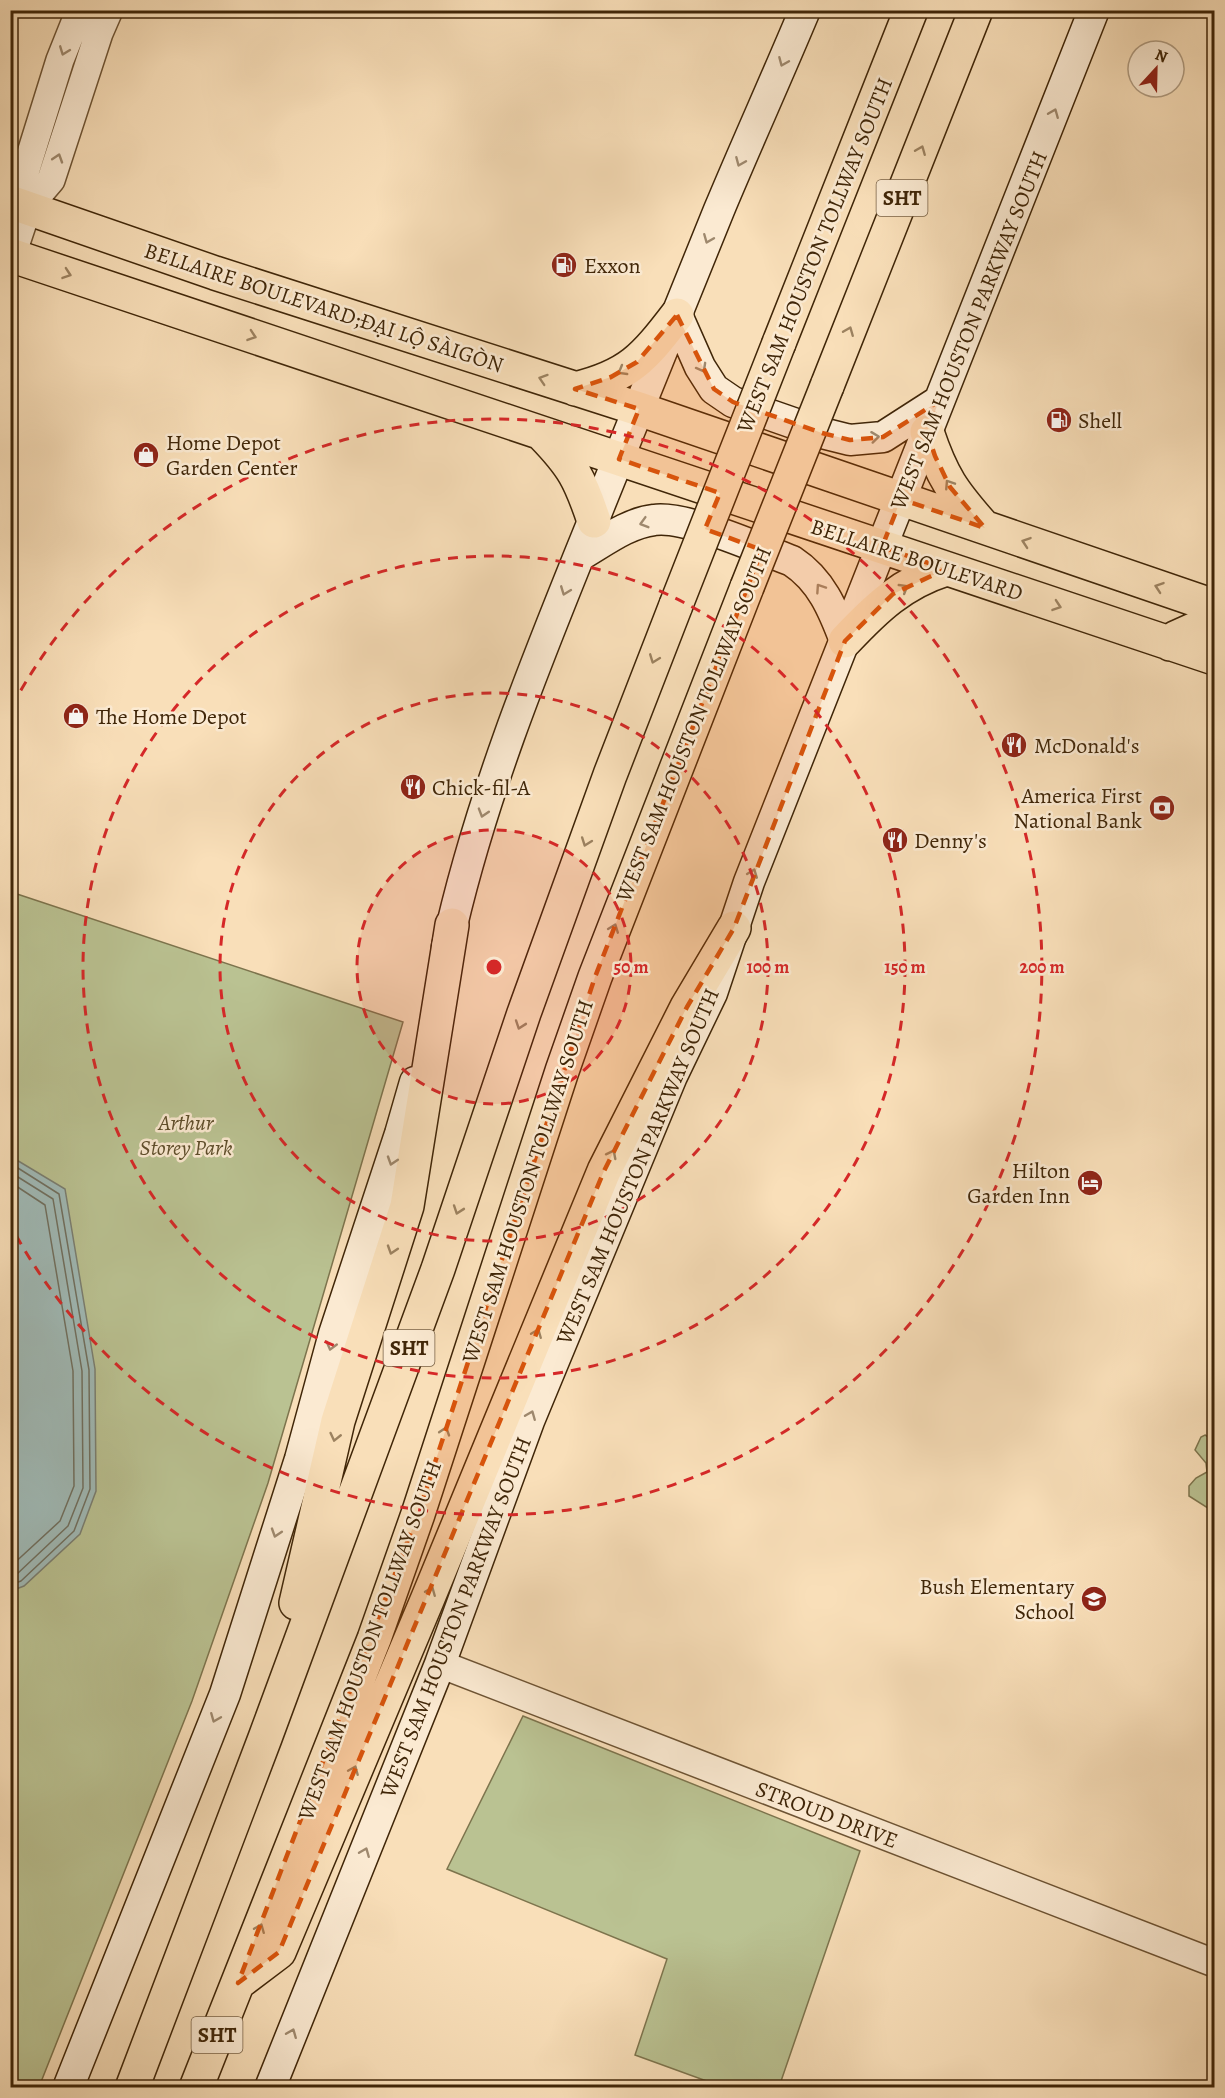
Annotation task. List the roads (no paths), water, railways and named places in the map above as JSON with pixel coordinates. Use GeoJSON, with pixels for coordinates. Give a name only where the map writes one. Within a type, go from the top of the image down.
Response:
{"type":"FeatureCollection","features":[{"type":"Feature","properties":{"kind":"main road"},"geometry":{"type":"LineString","coordinates":[[68,2088],[225,1694],[300,1459],[334,1334],[400,1134],[430,1024],[466,870],[495,773],[579,556],[719,210],[806,10]]}},
{"type":"Feature","properties":{"kind":"main road","name":"WEST SAM HOUSTON TOLLWAY SOUTH"},"geometry":{"type":"LineString","coordinates":[[132,2088],[265,1738],[438,1269],[528,1002],[610,775],[911,10]]}},
{"type":"Feature","properties":{"kind":"main road","name":"WEST SAM HOUSTON TOLLWAY SOUTH"},"geometry":{"type":"LineString","coordinates":[[196,2088],[377,1629],[418,1514],[562,1071],[595,977],[976,10]]}},
{"type":"Feature","properties":{"kind":"main road","name":"WEST SAM HOUSTON PARKWAY SOUTH"},"geometry":{"type":"LineString","coordinates":[[270,2088],[440,1664],[529,1421],[672,1076],[712,993],[749,882],[1094,10]]}},
{"type":"Feature","properties":{"kind":"main road","name":"BELLAIRE BOULEVARD;ĐẠI LỘ SÀIGÒN"},"geometry":{"type":"LineString","coordinates":[[19,204],[215,273],[639,409]]}},
{"type":"Feature","properties":{"kind":"main road"},"geometry":{"type":"LineString","coordinates":[[11,255],[619,459]]}},
{"type":"Feature","properties":{"kind":"main road"},"geometry":{"type":"LineString","coordinates":[[575,389],[621,373],[637,362],[649,351],[677,315]]}},
{"type":"Feature","properties":{"kind":"main road"},"geometry":{"type":"LineString","coordinates":[[677,315],[700,367],[714,389],[733,402],[822,433],[849,440],[883,437],[939,401]]}},
{"type":"Feature","properties":{"kind":"main road"},"geometry":{"type":"LineString","coordinates":[[639,409],[1215,606]]}},
{"type":"Feature","properties":{"kind":"main road"},"geometry":{"type":"LineString","coordinates":[[927,432],[945,479],[984,528]]}},
{"type":"Feature","properties":{"kind":"main road"},"geometry":{"type":"LineString","coordinates":[[541,433],[564,456],[576,474],[594,520]]}},
{"type":"Feature","properties":{"kind":"main road","name":"BELLAIRE BOULEVARD"},"geometry":{"type":"LineString","coordinates":[[619,459],[1215,658]]}},
{"type":"Feature","properties":{"kind":"main road"},"geometry":{"type":"LineString","coordinates":[[579,556],[628,527],[655,519],[691,524],[792,561],[806,570],[820,586],[833,610],[845,641],[880,604],[893,594],[927,575],[946,569]]}},
{"type":"Feature","properties":{"kind":"main road"},"geometry":{"type":"LineString","coordinates":[[1170,644],[1175,638],[1195,629],[1215,632]]}},
{"type":"Feature","properties":{"kind":"main road"},"geometry":{"type":"LineString","coordinates":[[265,1738],[338,1421],[407,1206],[452,925]]}},
{"type":"Feature","properties":{"kind":"main road"},"geometry":{"type":"LineString","coordinates":[[238,1983],[279,1952],[428,1598],[603,1171],[687,1007],[734,928]]}},
{"type":"Feature","properties":{"kind":"street"},"geometry":{"type":"LineString","coordinates":[[11,255],[22,182],[60,60],[80,10]]}},
{"type":"Feature","properties":{"kind":"street"},"geometry":{"type":"LineString","coordinates":[[19,204],[51,180],[99,33],[109,10]]}},
{"type":"Feature","properties":{"kind":"street","name":"STROUD DRIVE"},"geometry":{"type":"LineString","coordinates":[[440,1664],[1215,1963]]}},
{"type":"Feature","properties":{"kind":"water"},"geometry":{"type":"Polygon","coordinates":[[[10,1156],[65,1189],[95,1369],[96,1491],[80,1534],[24,1586],[11,1591],[10,1156]]]}},
{"type":"Feature","properties":{"kind":"place","name":"Exxon"},"geometry":{"type":"Point","coordinates":[564,265]}},
{"type":"Feature","properties":{"kind":"place","name":"Shell"},"geometry":{"type":"Point","coordinates":[1059,420]}},
{"type":"Feature","properties":{"kind":"place","name":"Home Depot Garden Center"},"geometry":{"type":"Point","coordinates":[146,455]}},
{"type":"Feature","properties":{"kind":"place","name":"The Home Depot"},"geometry":{"type":"Point","coordinates":[76,716]}},
{"type":"Feature","properties":{"kind":"place","name":"McDonald's"},"geometry":{"type":"Point","coordinates":[1014,745]}},
{"type":"Feature","properties":{"kind":"place","name":"Chick-fil-A"},"geometry":{"type":"Point","coordinates":[413,787]}},
{"type":"Feature","properties":{"kind":"place","name":"America First National Bank"},"geometry":{"type":"Point","coordinates":[1162,808]}},
{"type":"Feature","properties":{"kind":"place","name":"Denny's"},"geometry":{"type":"Point","coordinates":[895,840]}},
{"type":"Feature","properties":{"kind":"place","name":"Hilton Garden Inn"},"geometry":{"type":"Point","coordinates":[1090,1183]}},
{"type":"Feature","properties":{"kind":"place","name":"Bush Elementary School"},"geometry":{"type":"Point","coordinates":[1094,1599]}},
{"type":"Feature","properties":{"kind":"park label","name":"Arthur Storey Park"},"geometry":{"type":"Point","coordinates":[186,1134]}}]}
